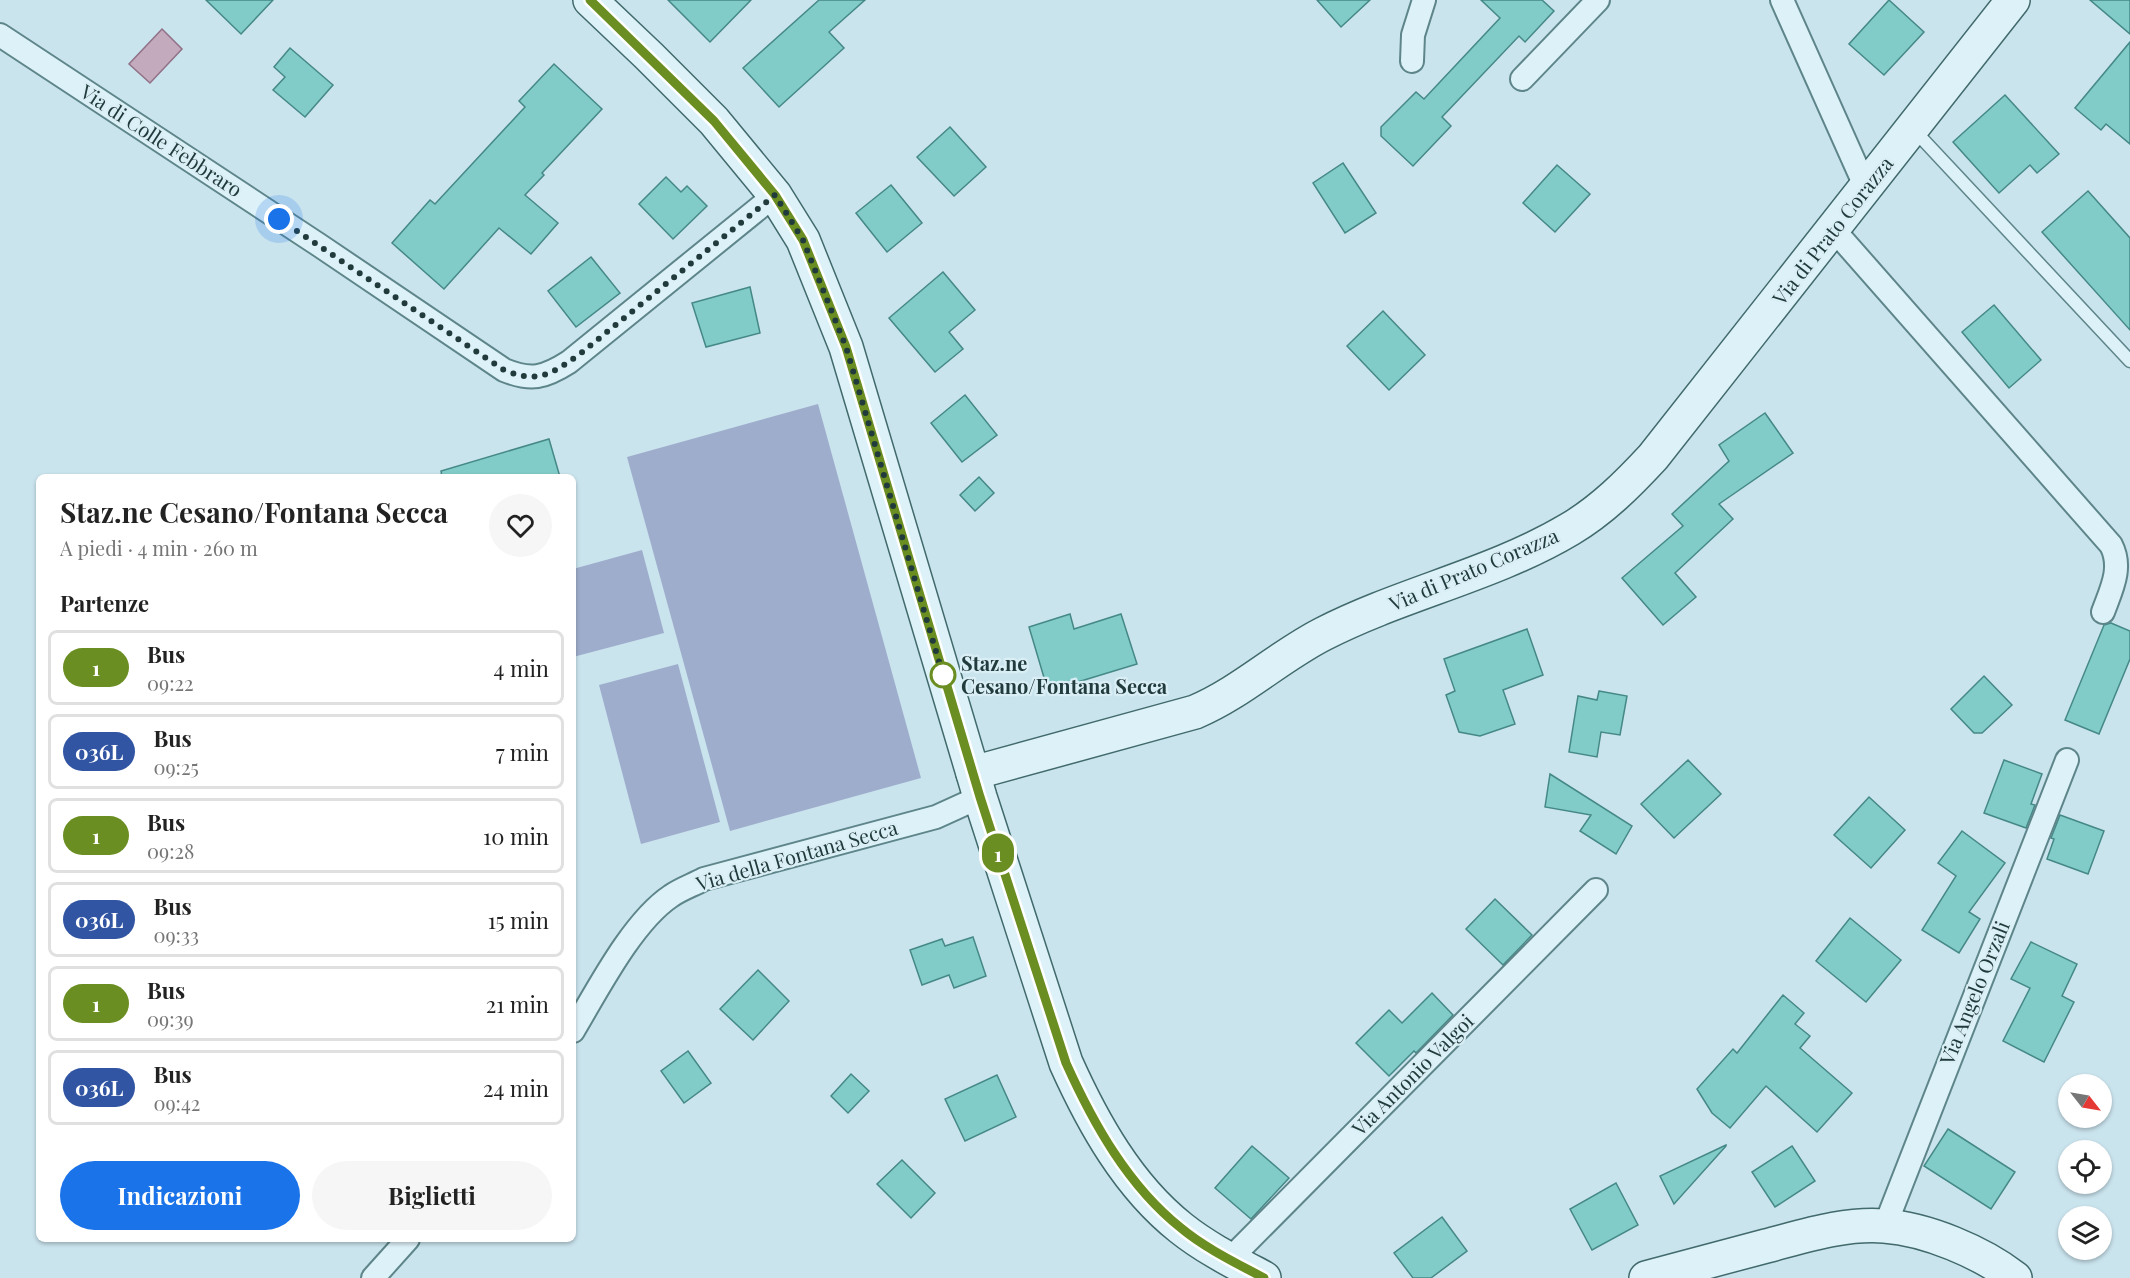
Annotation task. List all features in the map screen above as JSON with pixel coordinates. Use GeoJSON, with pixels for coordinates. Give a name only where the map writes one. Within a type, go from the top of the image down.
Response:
{"type":"FeatureCollection","features":[{"type":"Feature","properties":{"kind":"street"},"geometry":{"type":"LineString","coordinates":[[590,0],[714,121],[775,195],[803,240],[846,347],[976,785],[1066,1063],[1083,1102],[1119,1159],[1163,1211],[1196,1239],[1264,1278]]}},
{"type":"Feature","properties":{"kind":"street"},"geometry":{"type":"LineString","coordinates":[[1412,61],[1413,35],[1424,0]]}},
{"type":"Feature","properties":{"kind":"street"},"geometry":{"type":"LineString","coordinates":[[1522,79],[1598,0]]}},
{"type":"Feature","properties":{"kind":"street"},"geometry":{"type":"LineString","coordinates":[[1782,0],[1866,188]]}},
{"type":"Feature","properties":{"kind":"street","name":"Via di Prato Corazza"},"geometry":{"type":"LineString","coordinates":[[976,785],[1195,712],[1229,696],[1323,634],[1520,554],[1572,528],[1613,497],[1653,457],[2013,0]]}},
{"type":"Feature","properties":{"kind":"street","name":"Via di Colle Febbraro"},"geometry":{"type":"LineString","coordinates":[[0,35],[513,374],[535,378],[559,368],[580,354],[775,195]]}},
{"type":"Feature","properties":{"kind":"street"},"geometry":{"type":"LineString","coordinates":[[1834,230],[2111,545],[2116,559],[2116,574],[2103,612]]}},
{"type":"Feature","properties":{"kind":"street","name":"Via Angelo Orzali"},"geometry":{"type":"LineString","coordinates":[[1885,1226],[2067,760]]}},
{"type":"Feature","properties":{"kind":"street","name":"Via della Fontana Secca"},"geometry":{"type":"LineString","coordinates":[[576,1026],[612,965],[654,909],[671,895],[704,879],[936,817],[976,785]]}},
{"type":"Feature","properties":{"kind":"street","name":"Via Antonio Valgoi"},"geometry":{"type":"LineString","coordinates":[[1230,1259],[1596,890]]}},
{"type":"Feature","properties":{"kind":"street"},"geometry":{"type":"LineString","coordinates":[[1646,1278],[1830,1230],[1885,1226],[1933,1237],[1951,1244],[2001,1267],[2015,1278]]}},
{"type":"Feature","properties":{"kind":"street"},"geometry":{"type":"LineString","coordinates":[[374,1278],[405,1242]]}},
{"type":"Feature","properties":{"kind":"lane"},"geometry":{"type":"LineString","coordinates":[[1913,129],[2130,361]]}},
{"type":"Feature","properties":{"kind":"shaded area"},"geometry":{"type":"Polygon","coordinates":[[[162,29],[182,49],[150,83],[129,64],[162,29]]]}},
{"type":"Feature","properties":{"kind":"shaded area"},"geometry":{"type":"Polygon","coordinates":[[[818,404],[921,778],[730,831],[627,457],[818,404]]]}},
{"type":"Feature","properties":{"kind":"shaded area"},"geometry":{"type":"Polygon","coordinates":[[[642,550],[664,633],[576,656],[576,568],[642,550]]]}},
{"type":"Feature","properties":{"kind":"shaded area"},"geometry":{"type":"Polygon","coordinates":[[[678,664],[720,822],[641,844],[599,685],[678,664]]]}},
{"type":"Feature","properties":{"kind":"building"},"geometry":{"type":"Polygon","coordinates":[[[206,0],[273,0],[241,34],[206,0]]]}},
{"type":"Feature","properties":{"kind":"building"},"geometry":{"type":"Polygon","coordinates":[[[668,0],[751,0],[710,42],[668,0]]]}},
{"type":"Feature","properties":{"kind":"building"},"geometry":{"type":"Polygon","coordinates":[[[819,0],[865,0],[829,32],[844,48],[779,107],[743,68],[819,0]]]}},
{"type":"Feature","properties":{"kind":"building"},"geometry":{"type":"Polygon","coordinates":[[[1317,0],[1370,0],[1341,27],[1317,0]]]}},
{"type":"Feature","properties":{"kind":"building"},"geometry":{"type":"Polygon","coordinates":[[[1481,0],[1542,0],[1554,11],[1525,42],[1519,36],[1442,117],[1451,126],[1413,166],[1381,136],[1381,127],[1416,92],[1424,99],[1500,18],[1481,0]]]}},
{"type":"Feature","properties":{"kind":"building"},"geometry":{"type":"Polygon","coordinates":[[[1889,0],[1924,32],[1884,75],[1849,44],[1889,0]]]}},
{"type":"Feature","properties":{"kind":"building"},"geometry":{"type":"Polygon","coordinates":[[[2090,0],[2130,0],[2130,34],[2090,0]]]}},
{"type":"Feature","properties":{"kind":"building"},"geometry":{"type":"Polygon","coordinates":[[[2130,42],[2130,144],[2106,124],[2101,130],[2075,108],[2130,42]]]}},
{"type":"Feature","properties":{"kind":"building"},"geometry":{"type":"Polygon","coordinates":[[[290,48],[333,85],[305,117],[273,90],[285,77],[274,67],[290,48]]]}},
{"type":"Feature","properties":{"kind":"building"},"geometry":{"type":"Polygon","coordinates":[[[554,64],[602,109],[542,173],[544,175],[525,195],[558,223],[531,254],[499,228],[444,289],[392,243],[430,200],[435,204],[525,107],[519,101],[554,64]]]}},
{"type":"Feature","properties":{"kind":"building"},"geometry":{"type":"Polygon","coordinates":[[[2005,95],[2059,154],[2037,173],[2030,165],[1999,193],[1953,142],[2005,95]]]}},
{"type":"Feature","properties":{"kind":"building"},"geometry":{"type":"Polygon","coordinates":[[[950,127],[986,167],[954,196],[917,157],[950,127]]]}},
{"type":"Feature","properties":{"kind":"building"},"geometry":{"type":"Polygon","coordinates":[[[1343,163],[1376,213],[1345,233],[1313,183],[1343,163]]]}},
{"type":"Feature","properties":{"kind":"building"},"geometry":{"type":"Polygon","coordinates":[[[1557,165],[1590,194],[1555,232],[1523,203],[1557,165]]]}},
{"type":"Feature","properties":{"kind":"building"},"geometry":{"type":"Polygon","coordinates":[[[666,177],[681,192],[687,186],[707,206],[673,239],[639,204],[666,177]]]}},
{"type":"Feature","properties":{"kind":"building"},"geometry":{"type":"Polygon","coordinates":[[[891,185],[922,223],[887,252],[856,213],[891,185]]]}},
{"type":"Feature","properties":{"kind":"building"},"geometry":{"type":"Polygon","coordinates":[[[2088,191],[2130,238],[2130,330],[2042,232],[2088,191]]]}},
{"type":"Feature","properties":{"kind":"building"},"geometry":{"type":"Polygon","coordinates":[[[591,257],[620,293],[576,327],[548,291],[591,257]]]}},
{"type":"Feature","properties":{"kind":"building"},"geometry":{"type":"Polygon","coordinates":[[[943,272],[975,310],[949,332],[963,349],[935,372],[889,318],[943,272]]]}},
{"type":"Feature","properties":{"kind":"building"},"geometry":{"type":"Polygon","coordinates":[[[750,287],[760,333],[706,347],[692,303],[750,287]]]}},
{"type":"Feature","properties":{"kind":"building"},"geometry":{"type":"Polygon","coordinates":[[[1994,305],[2041,360],[2009,388],[1962,332],[1994,305]]]}},
{"type":"Feature","properties":{"kind":"building"},"geometry":{"type":"Polygon","coordinates":[[[1383,311],[1425,355],[1389,390],[1347,346],[1383,311]]]}},
{"type":"Feature","properties":{"kind":"building"},"geometry":{"type":"Polygon","coordinates":[[[965,395],[997,435],[962,462],[931,423],[965,395]]]}},
{"type":"Feature","properties":{"kind":"building"},"geometry":{"type":"Polygon","coordinates":[[[1765,413],[1793,453],[1719,504],[1733,519],[1675,573],[1696,597],[1663,625],[1622,578],[1683,526],[1672,514],[1729,461],[1719,445],[1765,413]]]}},
{"type":"Feature","properties":{"kind":"building"},"geometry":{"type":"Polygon","coordinates":[[[549,439],[559,474],[442,474],[441,471],[549,439]]]}},
{"type":"Feature","properties":{"kind":"building"},"geometry":{"type":"Polygon","coordinates":[[[979,477],[994,493],[975,511],[960,495],[979,477]]]}},
{"type":"Feature","properties":{"kind":"building"},"geometry":{"type":"Polygon","coordinates":[[[1070,614],[1074,629],[1121,614],[1137,664],[1048,691],[1029,627],[1070,614]]]}},
{"type":"Feature","properties":{"kind":"building"},"geometry":{"type":"Polygon","coordinates":[[[2111,623],[2130,631],[2130,659],[2099,734],[2065,720],[2104,625],[2111,623]]]}},
{"type":"Feature","properties":{"kind":"building"},"geometry":{"type":"Polygon","coordinates":[[[1527,629],[1543,675],[1503,690],[1515,724],[1480,736],[1459,732],[1446,695],[1455,691],[1444,659],[1527,629]]]}},
{"type":"Feature","properties":{"kind":"building"},"geometry":{"type":"Polygon","coordinates":[[[1984,676],[2012,705],[1982,733],[1974,733],[1951,709],[1984,676]]]}},
{"type":"Feature","properties":{"kind":"building"},"geometry":{"type":"Polygon","coordinates":[[[1599,691],[1627,696],[1620,735],[1601,732],[1597,757],[1569,752],[1578,696],[1597,700],[1599,691]]]}},
{"type":"Feature","properties":{"kind":"building"},"geometry":{"type":"Polygon","coordinates":[[[1688,760],[1721,794],[1674,838],[1641,804],[1688,760]]]}},
{"type":"Feature","properties":{"kind":"building"},"geometry":{"type":"Polygon","coordinates":[[[2004,760],[2042,774],[2031,804],[2035,805],[2026,828],[1984,813],[2004,760]]]}},
{"type":"Feature","properties":{"kind":"building"},"geometry":{"type":"Polygon","coordinates":[[[1550,774],[1632,826],[1616,854],[1580,831],[1591,815],[1545,807],[1550,774]]]}},
{"type":"Feature","properties":{"kind":"building"},"geometry":{"type":"Polygon","coordinates":[[[1869,797],[1905,830],[1871,868],[1834,835],[1869,797]]]}},
{"type":"Feature","properties":{"kind":"building"},"geometry":{"type":"Polygon","coordinates":[[[2060,815],[2104,831],[2088,874],[2047,859],[2054,839],[2051,838],[2060,815]]]}},
{"type":"Feature","properties":{"kind":"building"},"geometry":{"type":"Polygon","coordinates":[[[1962,831],[2005,863],[1969,912],[1980,919],[1959,953],[1922,930],[1956,876],[1938,863],[1962,831]]]}},
{"type":"Feature","properties":{"kind":"building"},"geometry":{"type":"Polygon","coordinates":[[[1495,899],[1532,935],[1503,965],[1466,929],[1495,899]]]}},
{"type":"Feature","properties":{"kind":"building"},"geometry":{"type":"Polygon","coordinates":[[[1850,918],[1901,960],[1866,1002],[1816,961],[1850,918]]]}},
{"type":"Feature","properties":{"kind":"building"},"geometry":{"type":"Polygon","coordinates":[[[973,937],[986,976],[954,988],[949,975],[922,985],[910,950],[942,939],[945,946],[973,937]]]}},
{"type":"Feature","properties":{"kind":"building"},"geometry":{"type":"Polygon","coordinates":[[[2031,942],[2077,964],[2062,996],[2074,1002],[2044,1062],[2003,1041],[2030,988],[2011,979],[2031,942]]]}},
{"type":"Feature","properties":{"kind":"building"},"geometry":{"type":"Polygon","coordinates":[[[758,970],[789,1001],[753,1040],[720,1009],[758,970]]]}},
{"type":"Feature","properties":{"kind":"building"},"geometry":{"type":"Polygon","coordinates":[[[1432,993],[1453,1015],[1416,1053],[1414,1051],[1389,1076],[1356,1043],[1389,1010],[1402,1023],[1432,993]]]}},
{"type":"Feature","properties":{"kind":"building"},"geometry":{"type":"Polygon","coordinates":[[[1783,995],[1804,1013],[1795,1024],[1810,1036],[1800,1048],[1852,1093],[1817,1132],[1766,1086],[1730,1128],[1712,1113],[1697,1089],[1733,1049],[1737,1053],[1783,995]]]}},
{"type":"Feature","properties":{"kind":"building"},"geometry":{"type":"Polygon","coordinates":[[[688,1051],[711,1083],[684,1103],[661,1071],[688,1051]]]}},
{"type":"Feature","properties":{"kind":"building"},"geometry":{"type":"Polygon","coordinates":[[[851,1074],[869,1091],[848,1113],[831,1096],[851,1074]]]}},
{"type":"Feature","properties":{"kind":"building"},"geometry":{"type":"Polygon","coordinates":[[[997,1075],[1016,1117],[965,1141],[945,1099],[997,1075]]]}},
{"type":"Feature","properties":{"kind":"building"},"geometry":{"type":"Polygon","coordinates":[[[1948,1129],[2015,1172],[1991,1209],[1924,1166],[1948,1129]]]}},
{"type":"Feature","properties":{"kind":"building"},"geometry":{"type":"Polygon","coordinates":[[[1252,1146],[1289,1178],[1251,1219],[1215,1188],[1252,1146]]]}},
{"type":"Feature","properties":{"kind":"building"},"geometry":{"type":"Polygon","coordinates":[[[1726,1146],[1674,1204],[1660,1176],[1726,1146]]]}},
{"type":"Feature","properties":{"kind":"building"},"geometry":{"type":"Polygon","coordinates":[[[1792,1146],[1815,1181],[1775,1207],[1752,1172],[1792,1146]]]}},
{"type":"Feature","properties":{"kind":"building"},"geometry":{"type":"Polygon","coordinates":[[[902,1160],[935,1193],[911,1218],[877,1184],[902,1160]]]}},
{"type":"Feature","properties":{"kind":"building"},"geometry":{"type":"Polygon","coordinates":[[[1616,1183],[1638,1225],[1592,1250],[1570,1209],[1616,1183]]]}},
{"type":"Feature","properties":{"kind":"building"},"geometry":{"type":"Polygon","coordinates":[[[1442,1217],[1467,1251],[1431,1278],[1413,1278],[1394,1253],[1442,1217]]]}},
{"type":"Feature","properties":{"kind":"bus line","name":"1"},"geometry":{"type":"LineString","coordinates":[[590,0],[650,56],[714,121],[775,195],[803,240],[846,347],[980,797],[1066,1063],[1083,1102],[1134,1179],[1179,1227],[1264,1278]]}},
{"type":"Feature","properties":{"kind":"place","name":"Staz.ne Cesano/Fontana Secca"},"geometry":{"type":"Point","coordinates":[943,675]}},
{"type":"Feature","properties":{"kind":"route"},"geometry":{"type":"LineString","coordinates":[[279,219],[504,370],[535,378],[559,368],[580,354],[775,195],[803,240],[846,347],[943,675]]}}]}
